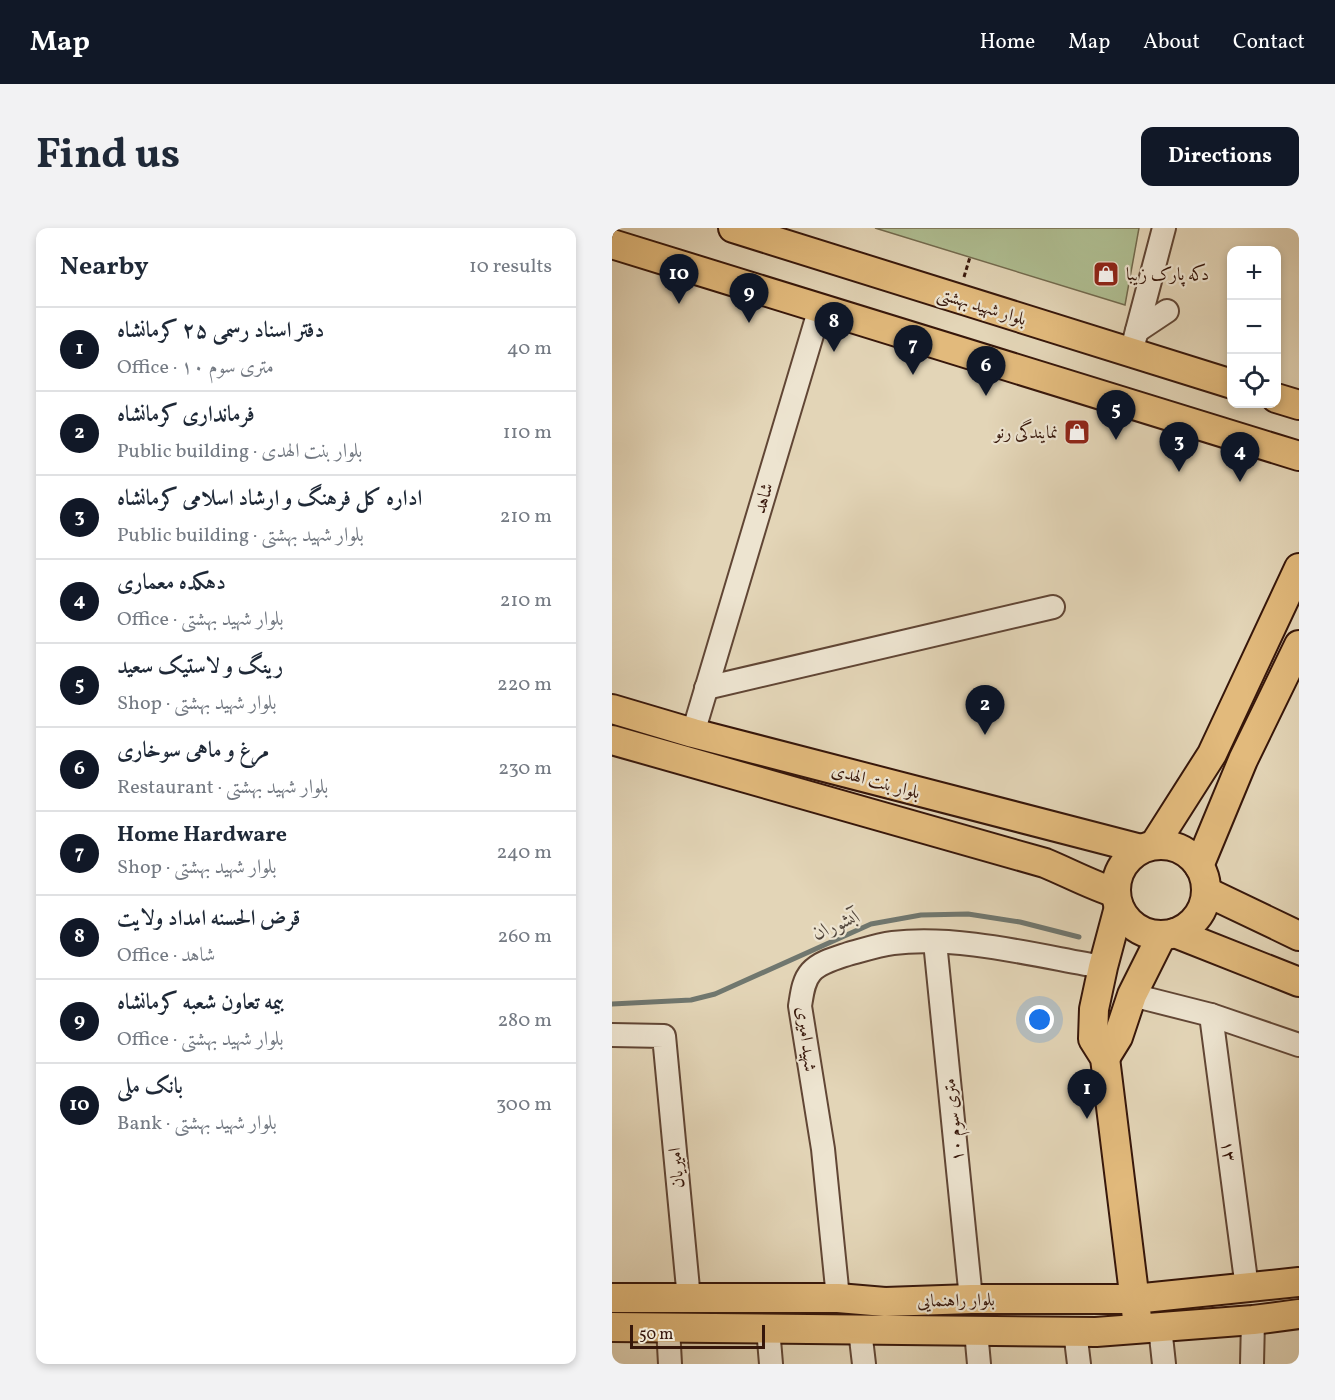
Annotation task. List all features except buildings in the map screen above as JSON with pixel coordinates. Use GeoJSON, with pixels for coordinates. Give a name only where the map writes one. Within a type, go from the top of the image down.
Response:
{"type":"FeatureCollection","features":[{"type":"Feature","properties":{"kind":"main road","name":"بلوار شهید بهشتی"},"geometry":{"type":"LineString","coordinates":[[733,228],[777,235],[1134,342],[1227,382]]}},
{"type":"Feature","properties":{"kind":"main road"},"geometry":{"type":"LineString","coordinates":[[612,244],[1299,456]]}},
{"type":"Feature","properties":{"kind":"main road"},"geometry":{"type":"LineString","coordinates":[[1281,400],[1299,405]]}},
{"type":"Feature","properties":{"kind":"main road"},"geometry":{"type":"LineString","coordinates":[[1147,847],[1212,754],[1299,568]]}},
{"type":"Feature","properties":{"kind":"main road"},"geometry":{"type":"LineString","coordinates":[[1105,1058],[1118,1037],[1132,995],[1169,934],[1188,927],[1204,905],[1203,878],[1243,760],[1299,645]]}},
{"type":"Feature","properties":{"kind":"main road","name":"بلوار بنت الهدی"},"geometry":{"type":"LineString","coordinates":[[612,709],[693,733],[1147,847]]}},
{"type":"Feature","properties":{"kind":"main road","name":"بلوار بنت الهدی"},"geometry":{"type":"LineString","coordinates":[[612,740],[1045,863],[1068,872],[1117,900]]}},
{"type":"Feature","properties":{"kind":"main road"},"geometry":{"type":"LineString","coordinates":[[1149,1328],[1134,1299],[1105,1058],[1093,1039],[1094,1009],[1117,900],[1117,880],[1130,856],[1147,847],[1167,844],[1180,848],[1191,855],[1203,878],[1299,936]]}},
{"type":"Feature","properties":{"kind":"main road"},"geometry":{"type":"LineString","coordinates":[[1117,900],[1126,918],[1136,928],[1148,933],[1169,934],[1299,982]]}},
{"type":"Feature","properties":{"kind":"main road","name":"بلوار راهنمایی"},"geometry":{"type":"LineString","coordinates":[[612,1298],[838,1298],[885,1302],[971,1299],[1134,1299],[1299,1282]]}},
{"type":"Feature","properties":{"kind":"main road","name":"بلوار راهنمایی"},"geometry":{"type":"LineString","coordinates":[[612,1327],[1076,1331],[1149,1328],[1299,1314]]}},
{"type":"Feature","properties":{"kind":"street"},"geometry":{"type":"LineString","coordinates":[[1134,342],[1164,228]]}},
{"type":"Feature","properties":{"kind":"street","name":"شاهد"},"geometry":{"type":"LineString","coordinates":[[693,733],[820,308]]}},
{"type":"Feature","properties":{"kind":"street"},"geometry":{"type":"LineString","coordinates":[[1134,342],[1167,311]]}},
{"type":"Feature","properties":{"kind":"street"},"geometry":{"type":"LineString","coordinates":[[706,688],[1053,607]]}},
{"type":"Feature","properties":{"kind":"street","name":"شهید امیری"},"geometry":{"type":"LineString","coordinates":[[838,1298],[823,1149],[800,1006],[804,986],[813,969],[828,961],[870,948],[893,943],[935,942],[983,947],[1102,967]]}},
{"type":"Feature","properties":{"kind":"street","name":"۱۰ متری سوم"},"geometry":{"type":"LineString","coordinates":[[935,942],[971,1299]]}},
{"type":"Feature","properties":{"kind":"street"},"geometry":{"type":"LineString","coordinates":[[1132,995],[1211,1015],[1299,1045]]}},
{"type":"Feature","properties":{"kind":"street","name":"۱۳"},"geometry":{"type":"LineString","coordinates":[[1211,1015],[1247,1287]]}},
{"type":"Feature","properties":{"kind":"street","name":"امیریان"},"geometry":{"type":"LineString","coordinates":[[612,1035],[664,1036],[689,1299]]}},
{"type":"Feature","properties":{"kind":"street"},"geometry":{"type":"LineString","coordinates":[[1252,1364],[1253,1320]]}},
{"type":"Feature","properties":{"kind":"street"},"geometry":{"type":"LineString","coordinates":[[668,1327],[670,1364]]}},
{"type":"Feature","properties":{"kind":"street"},"geometry":{"type":"LineString","coordinates":[[768,1328],[771,1364]]}},
{"type":"Feature","properties":{"kind":"street"},"geometry":{"type":"LineString","coordinates":[[1149,1328],[1164,1364]]}},
{"type":"Feature","properties":{"kind":"street"},"geometry":{"type":"LineString","coordinates":[[860,1330],[864,1364]]}},
{"type":"Feature","properties":{"kind":"street"},"geometry":{"type":"LineString","coordinates":[[976,1331],[979,1364]]}},
{"type":"Feature","properties":{"kind":"street"},"geometry":{"type":"LineString","coordinates":[[1076,1331],[1079,1364]]}},
{"type":"Feature","properties":{"kind":"green space"},"geometry":{"type":"Polygon","coordinates":[[[875,228],[1139,228],[1125,305],[875,228]]]}},
{"type":"Feature","properties":{"kind":"waterway","name":"آبشوران"},"geometry":{"type":"LineString","coordinates":[[612,1004],[691,1000],[715,994],[871,924],[921,915],[968,914],[1020,922],[1079,937]]}},
{"type":"Feature","properties":{"kind":"place","name":"دکه پارک زیبا"},"geometry":{"type":"Point","coordinates":[1106,274]}},
{"type":"Feature","properties":{"kind":"place","name":"بانک ملی"},"geometry":{"type":"Point","coordinates":[679,304]}},
{"type":"Feature","properties":{"kind":"place","name":"بیمه تعاون شعبه کرمانشاه"},"geometry":{"type":"Point","coordinates":[749,323]}},
{"type":"Feature","properties":{"kind":"place","name":"قرض الحسنه امداد ولایت"},"geometry":{"type":"Point","coordinates":[834,352]}},
{"type":"Feature","properties":{"kind":"place","name":"Home Hardware"},"geometry":{"type":"Point","coordinates":[913,375]}},
{"type":"Feature","properties":{"kind":"place","name":"مرغ و ماهی سوخاری"},"geometry":{"type":"Point","coordinates":[986,396]}},
{"type":"Feature","properties":{"kind":"place","name":"نمایندگی رنو"},"geometry":{"type":"Point","coordinates":[1077,432]}},
{"type":"Feature","properties":{"kind":"place","name":"رینگ و لاستیک سعید"},"geometry":{"type":"Point","coordinates":[1116,440]}},
{"type":"Feature","properties":{"kind":"place","name":"اداره کل فرهنگ و ارشاد اسلامی کرمانشاه"},"geometry":{"type":"Point","coordinates":[1179,472]}},
{"type":"Feature","properties":{"kind":"place","name":"دهکده معماری"},"geometry":{"type":"Point","coordinates":[1240,482]}},
{"type":"Feature","properties":{"kind":"place","name":"فرمانداری کرمانشاه"},"geometry":{"type":"Point","coordinates":[985,735]}},
{"type":"Feature","properties":{"kind":"place","name":"دفتر اسناد رسمی ۲۵ کرمانشاه"},"geometry":{"type":"Point","coordinates":[1087,1119]}}]}
